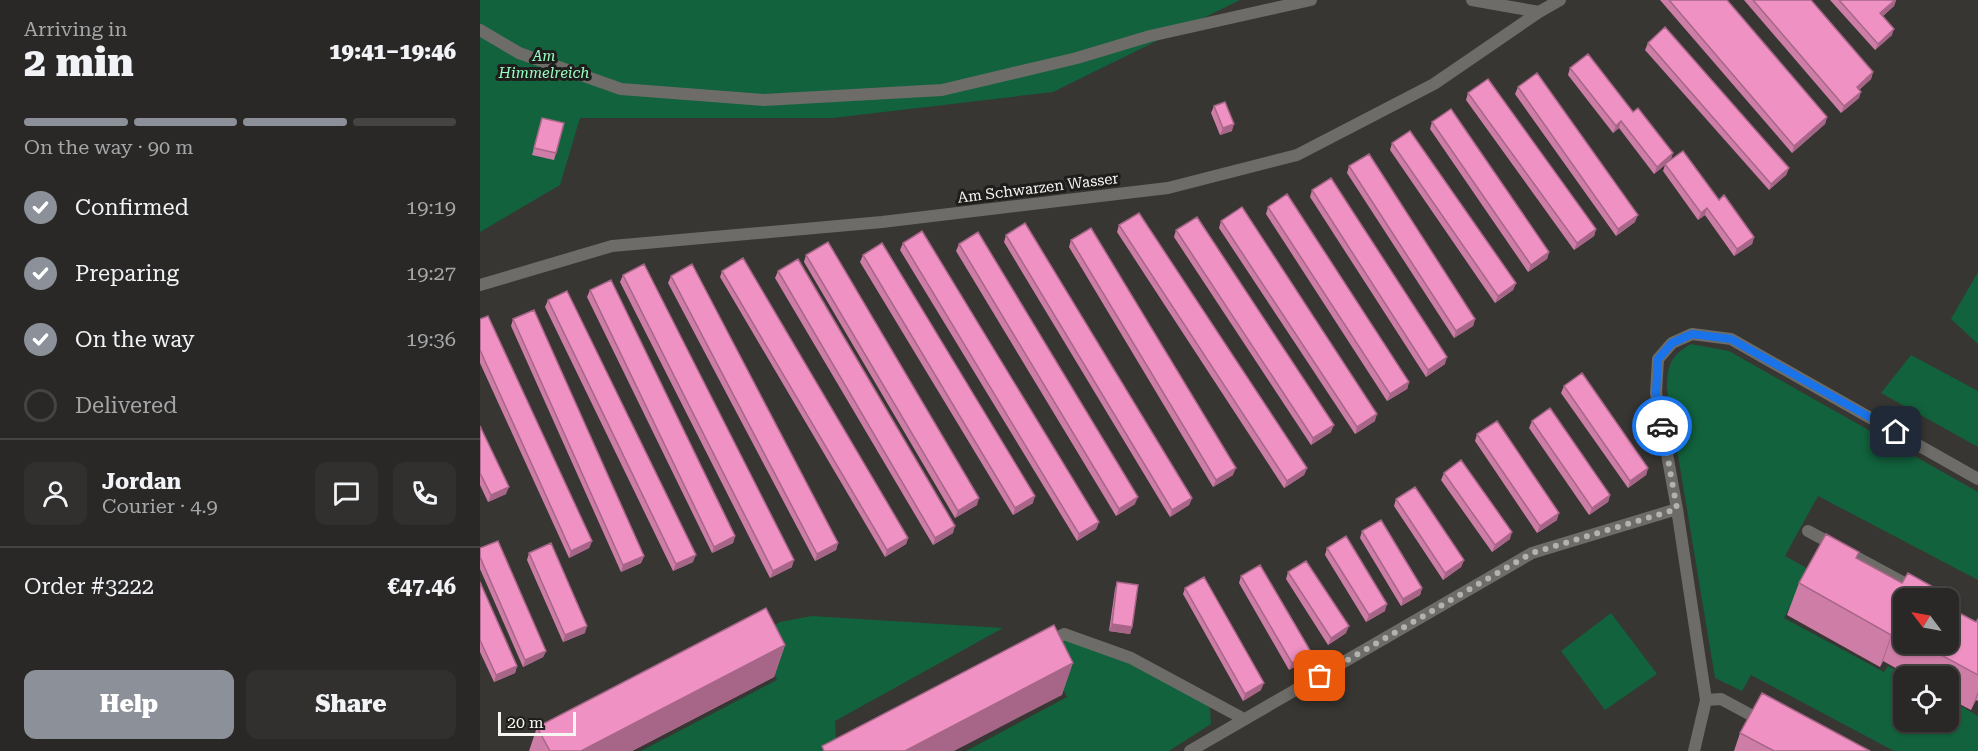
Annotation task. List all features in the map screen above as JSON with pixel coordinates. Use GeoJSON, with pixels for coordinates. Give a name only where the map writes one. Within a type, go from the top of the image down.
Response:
{"type":"FeatureCollection","features":[{"type":"Feature","properties":{"kind":"lane"},"geometry":{"type":"LineString","coordinates":[[480,30],[519,53],[621,89],[764,100],[942,90],[1077,58],[1150,36],[1311,0]]}},
{"type":"Feature","properties":{"kind":"lane"},"geometry":{"type":"LineString","coordinates":[[1472,0],[1539,12]]}},
{"type":"Feature","properties":{"kind":"lane","name":"Am Schwarzen Wasser"},"geometry":{"type":"LineString","coordinates":[[480,285],[612,246],[882,222],[1168,188],[1298,155],[1434,84],[1560,0]]}},
{"type":"Feature","properties":{"kind":"lane"},"geometry":{"type":"LineString","coordinates":[[1694,751],[1706,700],[1677,509],[1656,393],[1658,359],[1672,343],[1692,334],[1731,339],[1978,479]]}},
{"type":"Feature","properties":{"kind":"lane"},"geometry":{"type":"LineString","coordinates":[[1190,751],[1532,553],[1677,509]]}},
{"type":"Feature","properties":{"kind":"lane"},"geometry":{"type":"LineString","coordinates":[[1808,531],[1913,588]]}},
{"type":"Feature","properties":{"kind":"lane"},"geometry":{"type":"LineString","coordinates":[[1032,651],[1064,634],[1131,658],[1244,719]]}},
{"type":"Feature","properties":{"kind":"lane"},"geometry":{"type":"LineString","coordinates":[[1706,700],[1721,699],[1779,730]]}},
{"type":"Feature","properties":{"kind":"green space","name":"Am Himmelreich"},"geometry":{"type":"Polygon","coordinates":[[[480,0],[1240,0],[1053,92],[833,118],[580,118],[560,185],[480,232],[480,0]]]}},
{"type":"Feature","properties":{"kind":"green space"},"geometry":{"type":"Polygon","coordinates":[[[1978,272],[1978,344],[1951,319],[1978,272]]]}},
{"type":"Feature","properties":{"kind":"green space"},"geometry":{"type":"Polygon","coordinates":[[[1691,344],[1729,351],[1978,492],[1978,580],[1818,496],[1785,556],[1810,570],[1784,618],[1884,672],[1888,666],[1893,669],[1893,732],[1959,732],[1959,705],[1978,716],[1978,751],[1894,751],[1751,675],[1742,691],[1715,678],[1667,389],[1669,368],[1678,353],[1691,344]]]}},
{"type":"Feature","properties":{"kind":"green space"},"geometry":{"type":"Polygon","coordinates":[[[1911,355],[1978,391],[1978,447],[1881,393],[1911,355]]]}},
{"type":"Feature","properties":{"kind":"green space"},"geometry":{"type":"Polygon","coordinates":[[[1611,613],[1657,674],[1605,710],[1561,651],[1611,613]]]}},
{"type":"Feature","properties":{"kind":"green space"},"geometry":{"type":"Polygon","coordinates":[[[812,616],[1003,628],[835,721],[836,741],[822,751],[641,751],[777,680],[755,636],[780,622],[812,616]]]}},
{"type":"Feature","properties":{"kind":"green space"},"geometry":{"type":"Polygon","coordinates":[[[1064,640],[1124,659],[1205,701],[1210,709],[1211,724],[1169,751],[966,751],[1067,697],[1043,651],[1064,640]]]}},
{"type":"Feature","properties":{"kind":"building"},"geometry":{"type":"Polygon","coordinates":[[[1669,0],[1727,0],[1827,117],[1794,146],[1669,0]]]}},
{"type":"Feature","properties":{"kind":"building"},"geometry":{"type":"Polygon","coordinates":[[[1753,0],[1811,0],[1873,72],[1857,87],[1861,92],[1844,106],[1753,0]]]}},
{"type":"Feature","properties":{"kind":"building"},"geometry":{"type":"Polygon","coordinates":[[[1839,0],[1895,0],[1880,13],[1894,29],[1878,44],[1839,0]]]}},
{"type":"Feature","properties":{"kind":"building"},"geometry":{"type":"Polygon","coordinates":[[[1665,27],[1789,168],[1771,184],[1648,43],[1665,27]]]}},
{"type":"Feature","properties":{"kind":"building"},"geometry":{"type":"Polygon","coordinates":[[[1588,54],[1633,112],[1638,108],[1673,153],[1657,167],[1621,121],[1616,126],[1570,68],[1588,54]]]}},
{"type":"Feature","properties":{"kind":"building"},"geometry":{"type":"Polygon","coordinates":[[[1537,73],[1638,215],[1618,229],[1518,87],[1537,73]]]}},
{"type":"Feature","properties":{"kind":"building"},"geometry":{"type":"Polygon","coordinates":[[[1488,79],[1596,229],[1577,243],[1468,93],[1488,79]]]}},
{"type":"Feature","properties":{"kind":"building"},"geometry":{"type":"Polygon","coordinates":[[[1225,102],[1234,124],[1223,128],[1214,106],[1225,102]]]}},
{"type":"Feature","properties":{"kind":"building"},"geometry":{"type":"Polygon","coordinates":[[[1451,109],[1549,252],[1531,265],[1432,122],[1451,109]]]}},
{"type":"Feature","properties":{"kind":"building"},"geometry":{"type":"Polygon","coordinates":[[[542,118],[564,123],[556,153],[534,148],[542,118]]]}},
{"type":"Feature","properties":{"kind":"building"},"geometry":{"type":"Polygon","coordinates":[[[1410,131],[1516,283],[1498,296],[1392,143],[1410,131]]]}},
{"type":"Feature","properties":{"kind":"building"},"geometry":{"type":"Polygon","coordinates":[[[1683,151],[1719,200],[1724,195],[1754,237],[1737,249],[1707,208],[1701,213],[1665,164],[1683,151]]]}},
{"type":"Feature","properties":{"kind":"building"},"geometry":{"type":"Polygon","coordinates":[[[1369,154],[1475,319],[1456,331],[1349,166],[1369,154]]]}},
{"type":"Feature","properties":{"kind":"building"},"geometry":{"type":"Polygon","coordinates":[[[1331,178],[1447,357],[1428,370],[1312,190],[1331,178]]]}},
{"type":"Feature","properties":{"kind":"building"},"geometry":{"type":"Polygon","coordinates":[[[1287,194],[1409,382],[1390,394],[1268,207],[1287,194]]]}},
{"type":"Feature","properties":{"kind":"building"},"geometry":{"type":"Polygon","coordinates":[[[1242,207],[1377,414],[1357,427],[1221,221],[1242,207]]]}},
{"type":"Feature","properties":{"kind":"building"},"geometry":{"type":"Polygon","coordinates":[[[1139,213],[1307,468],[1287,481],[1119,225],[1139,213]]]}},
{"type":"Feature","properties":{"kind":"building"},"geometry":{"type":"Polygon","coordinates":[[[1197,217],[1334,425],[1313,438],[1176,230],[1197,217]]]}},
{"type":"Feature","properties":{"kind":"building"},"geometry":{"type":"Polygon","coordinates":[[[1025,223],[1192,498],[1172,510],[1006,235],[1025,223]]]}},
{"type":"Feature","properties":{"kind":"building"},"geometry":{"type":"Polygon","coordinates":[[[1091,228],[1236,468],[1216,480],[1071,240],[1091,228]]]}},
{"type":"Feature","properties":{"kind":"building"},"geometry":{"type":"Polygon","coordinates":[[[922,231],[1099,522],[1079,534],[903,243],[922,231]]]}},
{"type":"Feature","properties":{"kind":"building"},"geometry":{"type":"Polygon","coordinates":[[[978,232],[1138,497],[1119,509],[959,244],[978,232]]]}},
{"type":"Feature","properties":{"kind":"building"},"geometry":{"type":"Polygon","coordinates":[[[828,242],[979,498],[958,511],[806,255],[828,242]]]}},
{"type":"Feature","properties":{"kind":"building"},"geometry":{"type":"Polygon","coordinates":[[[882,243],[1035,496],[1015,508],[863,255],[882,243]]]}},
{"type":"Feature","properties":{"kind":"building"},"geometry":{"type":"Polygon","coordinates":[[[743,258],[908,538],[887,550],[722,271],[743,258]]]}},
{"type":"Feature","properties":{"kind":"building"},"geometry":{"type":"Polygon","coordinates":[[[798,259],[955,526],[935,538],[778,271],[798,259]]]}},
{"type":"Feature","properties":{"kind":"building"},"geometry":{"type":"Polygon","coordinates":[[[644,264],[794,560],[773,571],[623,275],[644,264]]]}},
{"type":"Feature","properties":{"kind":"building"},"geometry":{"type":"Polygon","coordinates":[[[692,264],[838,543],[817,554],[671,276],[692,264]]]}},
{"type":"Feature","properties":{"kind":"building"},"geometry":{"type":"Polygon","coordinates":[[[611,280],[735,536],[714,547],[590,290],[611,280]]]}},
{"type":"Feature","properties":{"kind":"building"},"geometry":{"type":"Polygon","coordinates":[[[567,291],[696,555],[676,564],[548,300],[567,291]]]}},
{"type":"Feature","properties":{"kind":"building"},"geometry":{"type":"Polygon","coordinates":[[[534,310],[644,556],[623,565],[513,319],[534,310]]]}},
{"type":"Feature","properties":{"kind":"building"},"geometry":{"type":"Polygon","coordinates":[[[488,316],[592,541],[571,551],[480,350],[480,319],[488,316]]]}},
{"type":"Feature","properties":{"kind":"building"},"geometry":{"type":"Polygon","coordinates":[[[1582,373],[1648,468],[1630,481],[1564,386],[1582,373]]]}},
{"type":"Feature","properties":{"kind":"building"},"geometry":{"type":"Polygon","coordinates":[[[1550,408],[1610,495],[1592,508],[1532,421],[1550,408]]]}},
{"type":"Feature","properties":{"kind":"building"},"geometry":{"type":"Polygon","coordinates":[[[1497,421],[1559,513],[1540,526],[1477,434],[1497,421]]]}},
{"type":"Feature","properties":{"kind":"building"},"geometry":{"type":"Polygon","coordinates":[[[480,426],[509,487],[491,495],[480,473],[480,426]]]}},
{"type":"Feature","properties":{"kind":"building"},"geometry":{"type":"Polygon","coordinates":[[[1461,460],[1512,532],[1495,545],[1444,473],[1461,460]]]}},
{"type":"Feature","properties":{"kind":"building"},"geometry":{"type":"Polygon","coordinates":[[[1415,487],[1464,560],[1445,573],[1396,499],[1415,487]]]}},
{"type":"Feature","properties":{"kind":"building"},"geometry":{"type":"Polygon","coordinates":[[[1381,520],[1422,588],[1403,599],[1362,531],[1381,520]]]}},
{"type":"Feature","properties":{"kind":"building"},"geometry":{"type":"Polygon","coordinates":[[[1826,534],[1859,552],[1856,558],[1902,583],[1908,573],[1935,588],[1893,588],[1893,631],[1891,635],[1799,583],[1826,534]]]}},
{"type":"Feature","properties":{"kind":"building"},"geometry":{"type":"Polygon","coordinates":[[[1346,536],[1387,604],[1369,615],[1327,548],[1346,536]]]}},
{"type":"Feature","properties":{"kind":"building"},"geometry":{"type":"Polygon","coordinates":[[[498,541],[546,651],[525,660],[480,557],[480,548],[498,541]]]}},
{"type":"Feature","properties":{"kind":"building"},"geometry":{"type":"Polygon","coordinates":[[[551,543],[587,626],[565,635],[529,553],[551,543]]]}},
{"type":"Feature","properties":{"kind":"building"},"geometry":{"type":"Polygon","coordinates":[[[1306,561],[1349,626],[1331,638],[1288,572],[1306,561]]]}},
{"type":"Feature","properties":{"kind":"building"},"geometry":{"type":"Polygon","coordinates":[[[1260,565],[1311,652],[1292,663],[1241,576],[1260,565]]]}},
{"type":"Feature","properties":{"kind":"building"},"geometry":{"type":"Polygon","coordinates":[[[1204,577],[1264,683],[1245,694],[1185,588],[1204,577]]]}},
{"type":"Feature","properties":{"kind":"building"},"geometry":{"type":"Polygon","coordinates":[[[480,582],[517,666],[496,675],[480,640],[480,582]]]}},
{"type":"Feature","properties":{"kind":"building"},"geometry":{"type":"Polygon","coordinates":[[[1117,582],[1138,585],[1132,627],[1112,624],[1117,582]]]}},
{"type":"Feature","properties":{"kind":"building"},"geometry":{"type":"Polygon","coordinates":[[[766,608],[785,645],[581,751],[550,751],[537,727],[766,608]]]}},
{"type":"Feature","properties":{"kind":"building"},"geometry":{"type":"Polygon","coordinates":[[[1959,613],[1976,622],[1978,619],[1978,675],[1939,654],[1959,654],[1959,613]]]}},
{"type":"Feature","properties":{"kind":"building"},"geometry":{"type":"Polygon","coordinates":[[[1054,625],[1073,663],[905,751],[824,751],[822,746],[1054,625]]]}},
{"type":"Feature","properties":{"kind":"building"},"geometry":{"type":"Polygon","coordinates":[[[1762,693],[1870,751],[1774,751],[1740,733],[1762,693]]]}},
{"type":"Feature","properties":{"kind":"way so far"},"geometry":{"type":"LineString","coordinates":[[1320,676],[1532,553],[1677,509],[1662,426]]}},
{"type":"Feature","properties":{"kind":"route"},"geometry":{"type":"LineString","coordinates":[[1662,426],[1656,393],[1658,359],[1672,343],[1692,334],[1731,339],[1896,432]]}}]}
